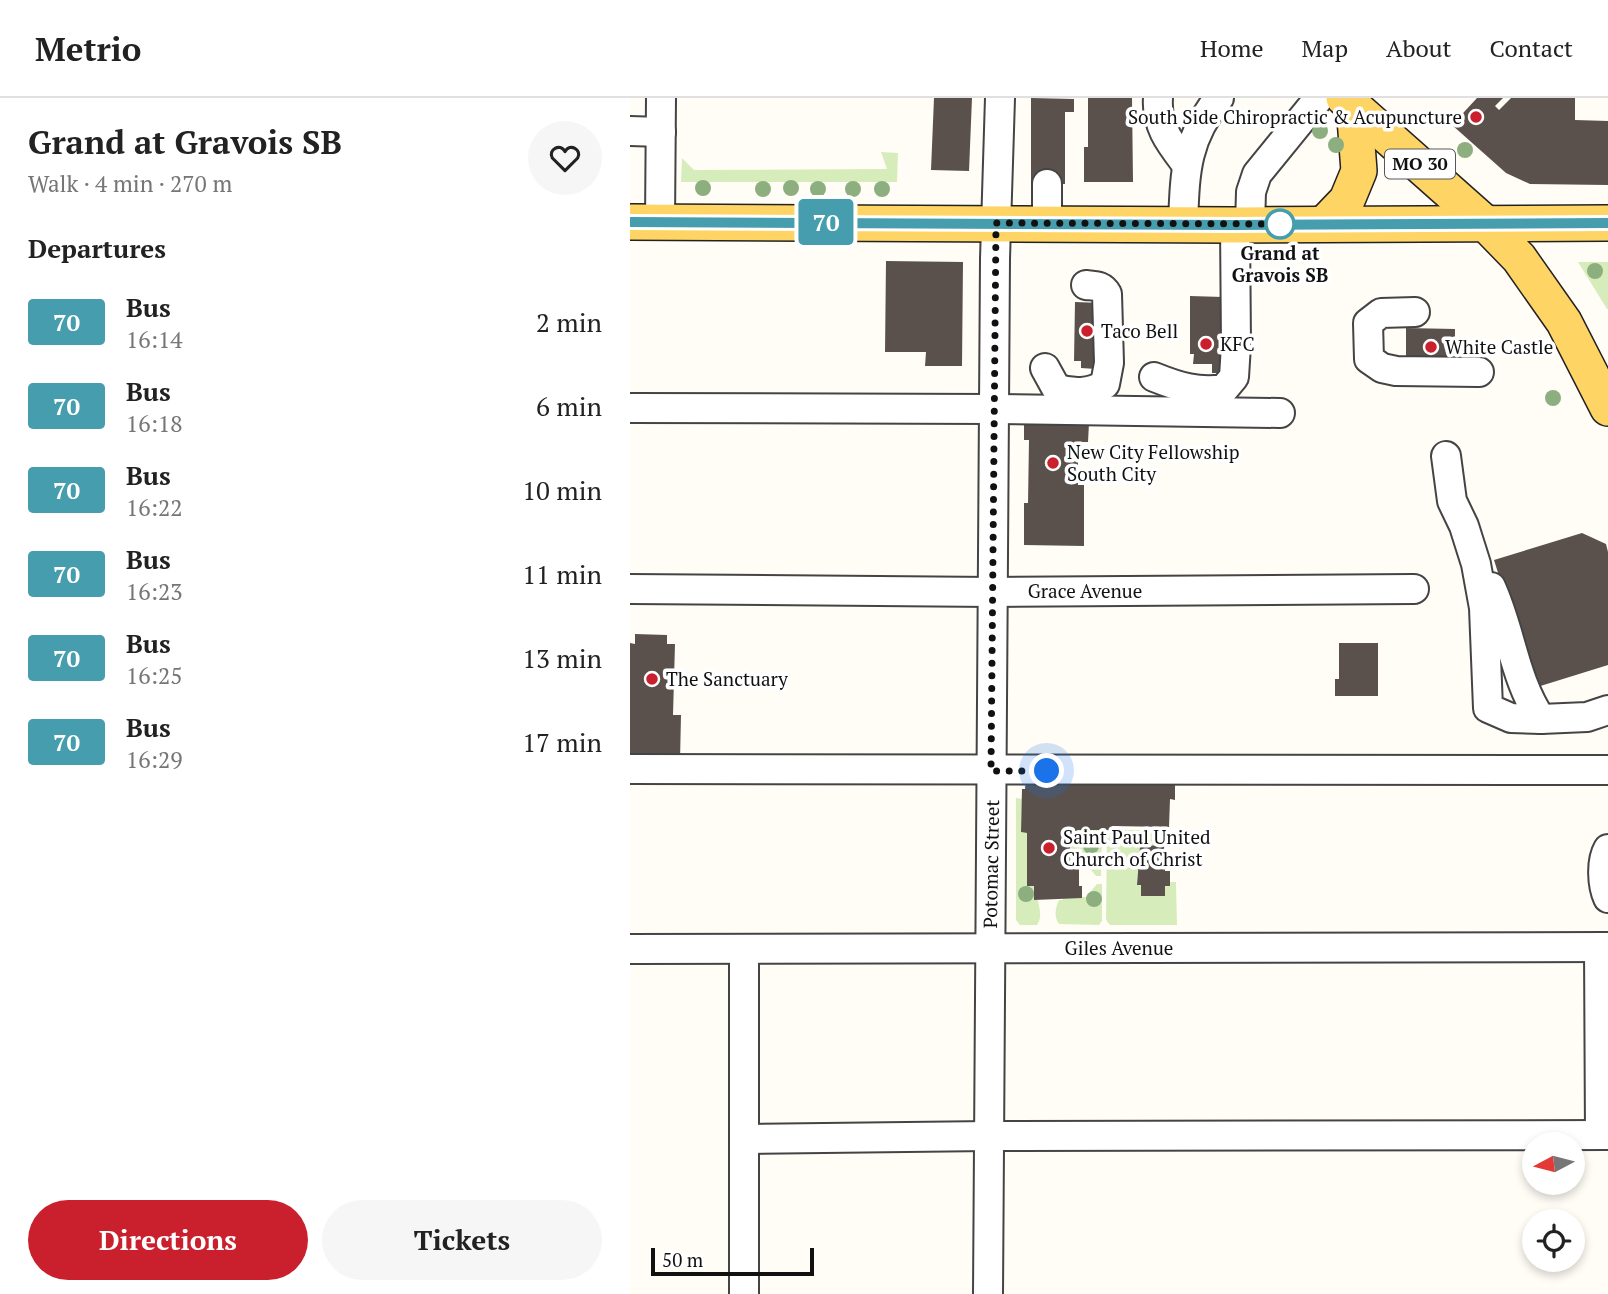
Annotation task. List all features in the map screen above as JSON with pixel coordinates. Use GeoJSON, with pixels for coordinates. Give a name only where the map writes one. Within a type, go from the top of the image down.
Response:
{"type":"FeatureCollection","features":[{"type":"Feature","properties":{"kind":"main road"},"geometry":{"type":"LineString","coordinates":[[1324,224],[1347,200],[1359,171],[1349,101]]}},
{"type":"Feature","properties":{"kind":"main road","name":"MO 30"},"geometry":{"type":"LineString","coordinates":[[1349,101],[1486,224],[1519,258],[1564,322],[1608,408]]}},
{"type":"Feature","properties":{"kind":"main road"},"geometry":{"type":"LineString","coordinates":[[645,222],[1243,225],[1608,223]]}},
{"type":"Feature","properties":{"kind":"street"},"geometry":{"type":"LineString","coordinates":[[645,222],[661,132],[661,98]]}},
{"type":"Feature","properties":{"kind":"street","name":"Potomac Street"},"geometry":{"type":"LineString","coordinates":[[988,1294],[994,409],[1000,98]]}},
{"type":"Feature","properties":{"kind":"street"},"geometry":{"type":"LineString","coordinates":[[1158,98],[1157,111],[1163,133],[1186,164]]}},
{"type":"Feature","properties":{"kind":"street"},"geometry":{"type":"LineString","coordinates":[[1154,377],[1186,389],[1208,391],[1224,388],[1234,377],[1243,225],[1251,192],[1257,174],[1319,98]]}},
{"type":"Feature","properties":{"kind":"street"},"geometry":{"type":"LineString","coordinates":[[1183,224],[1186,164],[1206,101]]}},
{"type":"Feature","properties":{"kind":"street"},"geometry":{"type":"LineString","coordinates":[[630,131],[661,132]]}},
{"type":"Feature","properties":{"kind":"street"},"geometry":{"type":"LineString","coordinates":[[1047,184],[1047,223]]}},
{"type":"Feature","properties":{"kind":"street"},"geometry":{"type":"LineString","coordinates":[[1045,368],[1056,388],[1066,392],[1088,391],[1105,384],[1109,363],[1107,293],[1104,288],[1086,285]]}},
{"type":"Feature","properties":{"kind":"street"},"geometry":{"type":"LineString","coordinates":[[1415,312],[1381,313],[1368,323],[1369,359],[1382,368],[1396,370],[1479,372]]}},
{"type":"Feature","properties":{"kind":"street"},"geometry":{"type":"LineString","coordinates":[[630,408],[994,409],[1280,414]]}},
{"type":"Feature","properties":{"kind":"street"},"geometry":{"type":"LineString","coordinates":[[1446,456],[1452,501],[1476,564],[1501,609],[1521,682],[1535,710]]}},
{"type":"Feature","properties":{"kind":"street"},"geometry":{"type":"LineString","coordinates":[[1476,564],[1484,608],[1488,708],[1511,718],[1535,710],[1587,717],[1608,710]]}},
{"type":"Feature","properties":{"kind":"street","name":"Grace Avenue"},"geometry":{"type":"LineString","coordinates":[[630,589],[993,592],[1414,589]]}},
{"type":"Feature","properties":{"kind":"street"},"geometry":{"type":"LineString","coordinates":[[630,769],[1608,770]]}},
{"type":"Feature","properties":{"kind":"street"},"geometry":{"type":"LineString","coordinates":[[1608,849],[1604,855],[1608,898]]}},
{"type":"Feature","properties":{"kind":"street"},"geometry":{"type":"LineString","coordinates":[[744,1139],[1604,1135],[1604,947]]}},
{"type":"Feature","properties":{"kind":"street","name":"Giles Avenue"},"geometry":{"type":"LineString","coordinates":[[630,949],[1604,947]]}},
{"type":"Feature","properties":{"kind":"street"},"geometry":{"type":"LineString","coordinates":[[744,949],[744,1294]]}},
{"type":"Feature","properties":{"kind":"green space"},"geometry":{"type":"Polygon","coordinates":[[[881,152],[898,153],[897,182],[681,182],[682,158],[694,170],[887,169],[881,152]]]}},
{"type":"Feature","properties":{"kind":"green space"},"geometry":{"type":"Polygon","coordinates":[[[1578,262],[1608,262],[1608,309],[1607,309],[1578,262]]]}},
{"type":"Feature","properties":{"kind":"green space"},"geometry":{"type":"Polygon","coordinates":[[[1016,798],[1022,799],[1021,832],[1027,833],[1027,886],[1034,886],[1034,900],[1038,900],[1040,916],[1037,925],[1020,925],[1016,920],[1016,798]]]}},
{"type":"Feature","properties":{"kind":"green space"},"geometry":{"type":"Polygon","coordinates":[[[1077,830],[1102,830],[1101,876],[1096,876],[1088,866],[1079,864],[1079,861],[1070,861],[1070,834],[1077,834],[1077,830]]]}},
{"type":"Feature","properties":{"kind":"green space"},"geometry":{"type":"Polygon","coordinates":[[[1107,830],[1168,830],[1169,842],[1164,842],[1164,845],[1140,846],[1137,884],[1141,885],[1141,896],[1164,896],[1165,886],[1176,882],[1177,925],[1110,925],[1106,920],[1107,830]]]}},
{"type":"Feature","properties":{"kind":"green space"},"geometry":{"type":"Polygon","coordinates":[[[1097,884],[1102,884],[1102,921],[1099,925],[1059,924],[1056,912],[1059,900],[1063,900],[1063,897],[1086,897],[1097,884]]]}},
{"type":"Feature","properties":{"kind":"building"},"geometry":{"type":"Polygon","coordinates":[[[934,98],[972,98],[969,171],[931,170],[934,98]]]}},
{"type":"Feature","properties":{"kind":"building"},"geometry":{"type":"Polygon","coordinates":[[[1031,98],[1074,99],[1074,112],[1065,112],[1065,184],[1031,184],[1031,98]]]}},
{"type":"Feature","properties":{"kind":"building"},"geometry":{"type":"Polygon","coordinates":[[[1088,98],[1132,98],[1133,182],[1084,182],[1084,147],[1088,147],[1088,98]]]}},
{"type":"Feature","properties":{"kind":"building"},"geometry":{"type":"Polygon","coordinates":[[[1477,98],[1503,98],[1495,106],[1499,110],[1511,98],[1575,98],[1575,120],[1608,121],[1608,185],[1530,184],[1506,173],[1452,125],[1477,98]]]}},
{"type":"Feature","properties":{"kind":"building"},"geometry":{"type":"Polygon","coordinates":[[[886,261],[963,262],[962,366],[925,366],[926,352],[885,352],[886,261]]]}},
{"type":"Feature","properties":{"kind":"building","name":"KFC"},"geometry":{"type":"Polygon","coordinates":[[[1190,296],[1223,297],[1222,373],[1212,373],[1212,364],[1193,364],[1194,354],[1190,354],[1190,296]]]}},
{"type":"Feature","properties":{"kind":"building","name":"Taco Bell"},"geometry":{"type":"Polygon","coordinates":[[[1075,302],[1101,303],[1096,369],[1081,368],[1081,361],[1074,361],[1075,302]]]}},
{"type":"Feature","properties":{"kind":"building","name":"White Castle"},"geometry":{"type":"Polygon","coordinates":[[[1406,328],[1455,329],[1455,366],[1406,366],[1406,328]]]}},
{"type":"Feature","properties":{"kind":"building","name":"New City Fellowship South City"},"geometry":{"type":"Polygon","coordinates":[[[1024,423],[1089,423],[1088,442],[1078,442],[1078,485],[1084,485],[1084,546],[1024,545],[1029,440],[1024,440],[1024,423]]]}},
{"type":"Feature","properties":{"kind":"building"},"geometry":{"type":"Polygon","coordinates":[[[1582,533],[1606,544],[1608,552],[1608,665],[1534,688],[1494,560],[1582,533]]]}},
{"type":"Feature","properties":{"kind":"building","name":"The Sanctuary"},"geometry":{"type":"Polygon","coordinates":[[[635,634],[667,635],[667,644],[675,644],[673,715],[681,715],[680,761],[630,760],[630,643],[635,644],[635,634]]]}},
{"type":"Feature","properties":{"kind":"building"},"geometry":{"type":"Polygon","coordinates":[[[1339,643],[1378,643],[1378,696],[1335,696],[1335,679],[1339,679],[1339,643]]]}},
{"type":"Feature","properties":{"kind":"building","name":"Saint Paul United Church of Christ"},"geometry":{"type":"Polygon","coordinates":[[[1026,781],[1175,783],[1175,800],[1170,799],[1169,827],[1112,826],[1111,830],[1077,830],[1078,834],[1070,834],[1070,861],[1079,861],[1082,898],[1034,900],[1034,886],[1027,886],[1027,833],[1021,832],[1022,789],[1025,789],[1026,781]]]}},
{"type":"Feature","properties":{"kind":"building"},"geometry":{"type":"Polygon","coordinates":[[[1164,845],[1165,871],[1170,871],[1170,886],[1165,886],[1165,896],[1141,896],[1141,885],[1137,885],[1140,846],[1164,845]]]}},
{"type":"Feature","properties":{"kind":"bus line","name":"70"},"geometry":{"type":"LineString","coordinates":[[630,222],[1235,225],[1608,223]]}},
{"type":"Feature","properties":{"kind":"place","name":"South Side Chiropractic & Acupuncture"},"geometry":{"type":"Point","coordinates":[1476,117]}},
{"type":"Feature","properties":{"kind":"place","name":"Grand at Gravois SB"},"geometry":{"type":"Point","coordinates":[1280,224]}},
{"type":"Feature","properties":{"kind":"place","name":"Taco Bell"},"geometry":{"type":"Point","coordinates":[1087,331]}},
{"type":"Feature","properties":{"kind":"place","name":"KFC"},"geometry":{"type":"Point","coordinates":[1206,344]}},
{"type":"Feature","properties":{"kind":"place","name":"White Castle"},"geometry":{"type":"Point","coordinates":[1431,347]}},
{"type":"Feature","properties":{"kind":"place","name":"New City Fellowship South City"},"geometry":{"type":"Point","coordinates":[1053,463]}},
{"type":"Feature","properties":{"kind":"place","name":"The Sanctuary"},"geometry":{"type":"Point","coordinates":[652,679]}},
{"type":"Feature","properties":{"kind":"place","name":"Saint Paul United Church of Christ"},"geometry":{"type":"Point","coordinates":[1049,848]}},
{"type":"Feature","properties":{"kind":"route"},"geometry":{"type":"LineString","coordinates":[[1047,771],[991,771],[996,223],[1280,224]]}}]}
